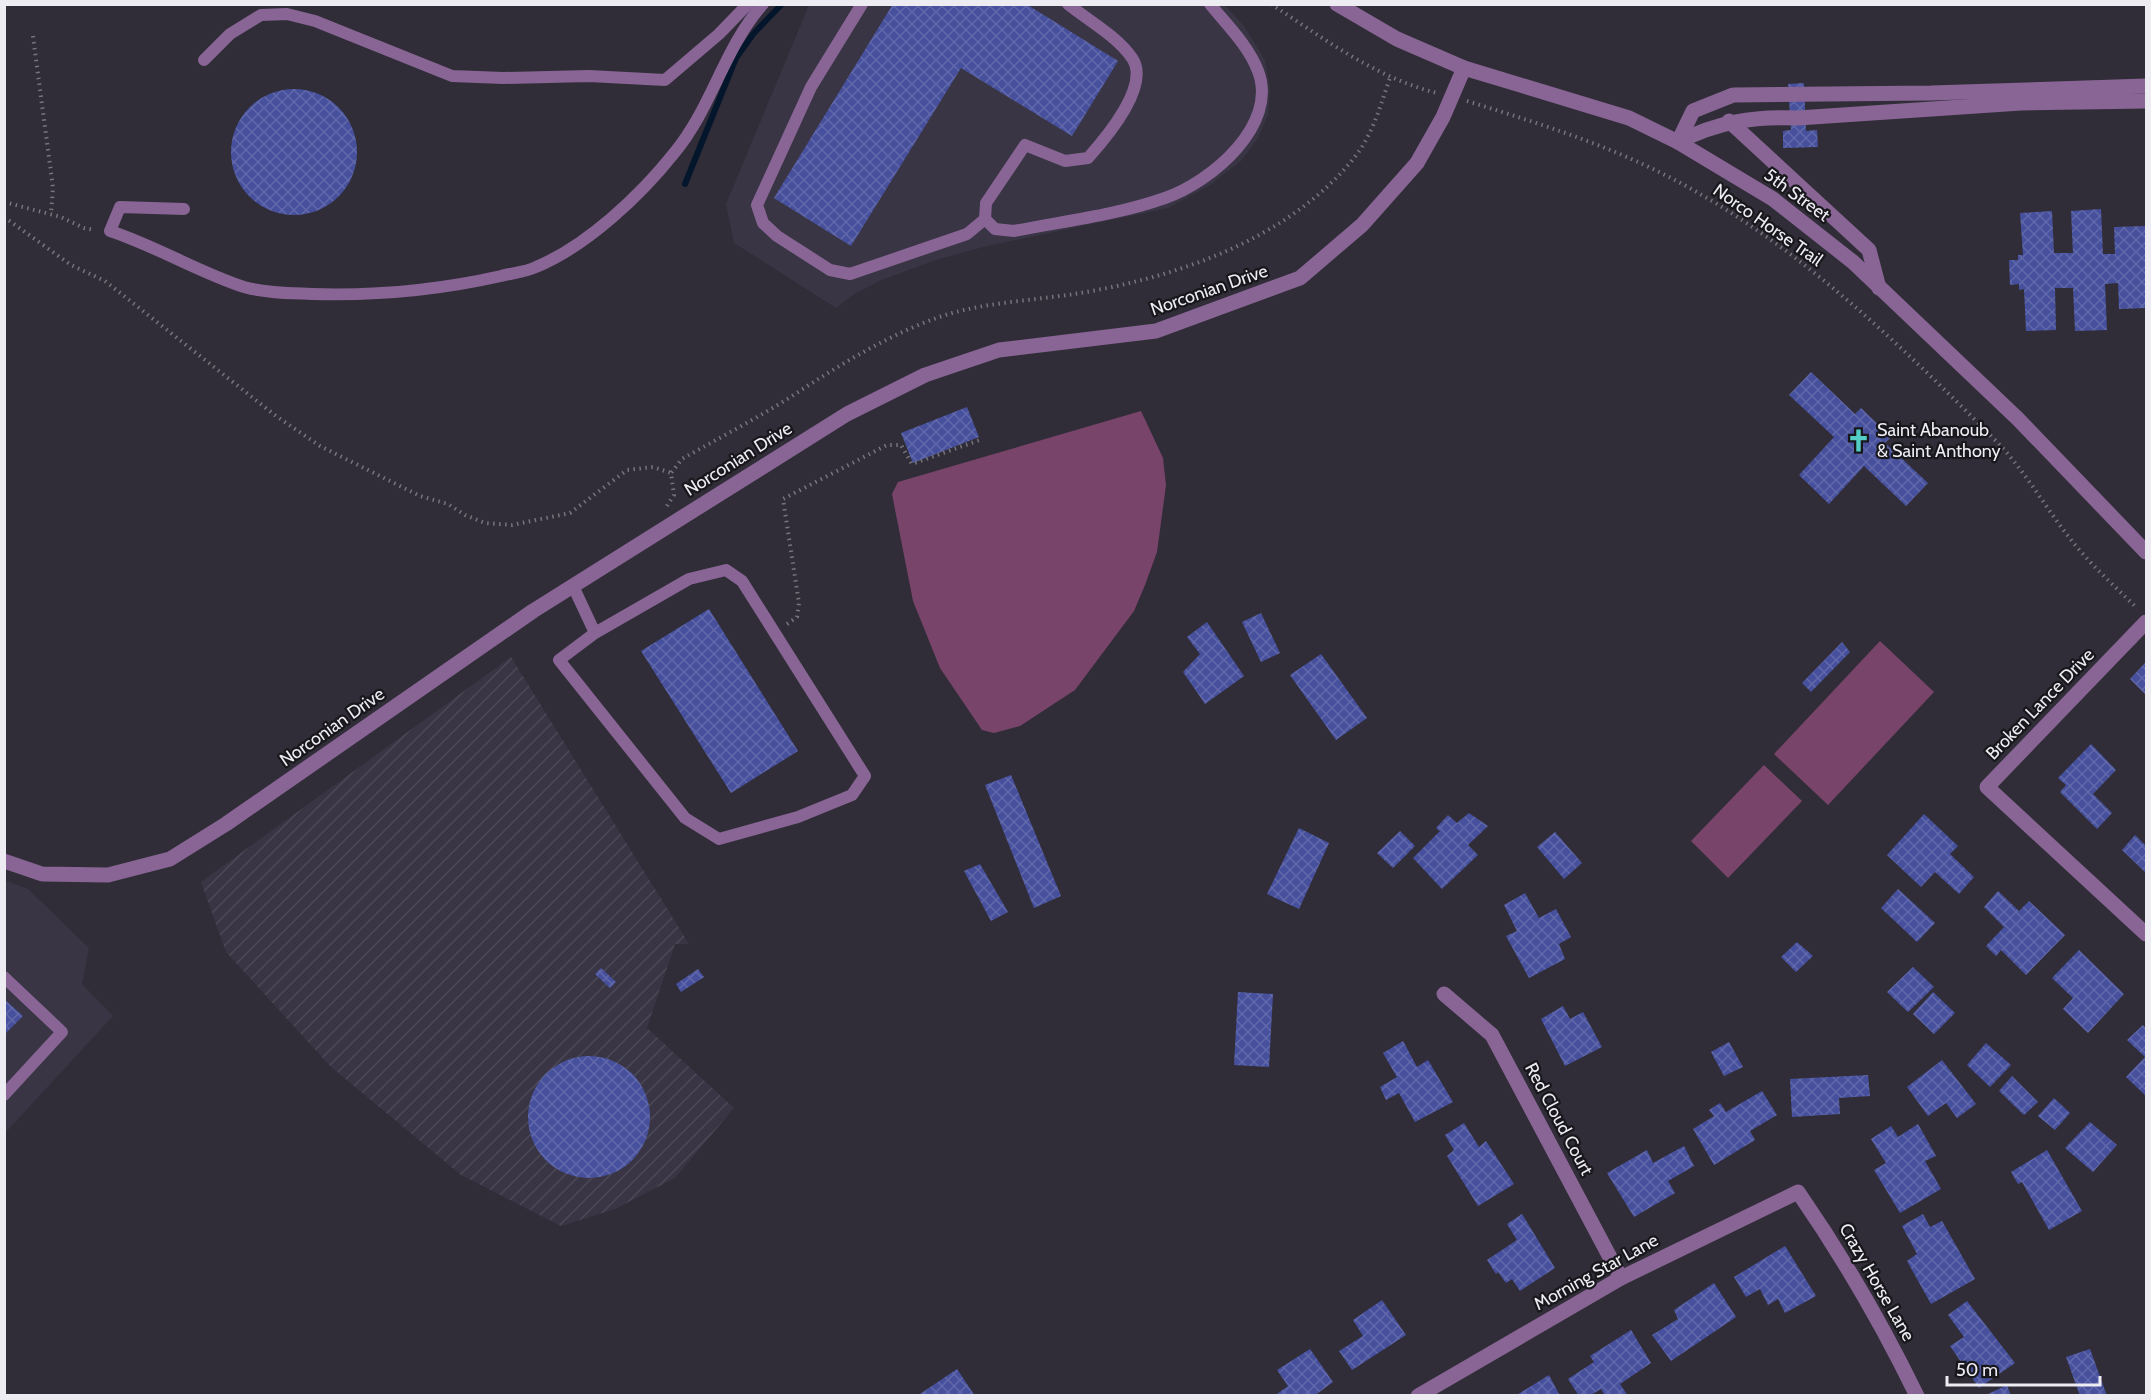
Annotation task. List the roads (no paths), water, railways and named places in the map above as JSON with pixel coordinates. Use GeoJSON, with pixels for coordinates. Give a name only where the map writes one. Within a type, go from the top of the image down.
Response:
{"type":"FeatureCollection","features":[{"type":"Feature","properties":{"kind":"street","name":"5th Street"},"geometry":{"type":"LineString","coordinates":[[1337,4],[1396,39],[1464,68],[1629,118],[1678,142],[1773,199],[1814,230],[1879,288],[2018,419],[2146,552]]}},
{"type":"Feature","properties":{"kind":"street","name":"Norconian Drive"},"geometry":{"type":"LineString","coordinates":[[4,861],[42,874],[108,875],[170,859],[226,824],[533,611],[848,414],[925,375],[999,350],[1156,331],[1300,278],[1362,225],[1417,163],[1452,97],[1464,68]]}},
{"type":"Feature","properties":{"kind":"street"},"geometry":{"type":"LineString","coordinates":[[1678,142],[1693,111],[1733,95],[1931,93],[2146,86]]}},
{"type":"Feature","properties":{"kind":"street"},"geometry":{"type":"LineString","coordinates":[[1678,142],[1706,128],[1729,121],[1766,117],[1798,118],[2021,103],[2146,101]]}},
{"type":"Feature","properties":{"kind":"street"},"geometry":{"type":"LineString","coordinates":[[1729,121],[1869,250],[1879,288]]}},
{"type":"Feature","properties":{"kind":"street","name":"Broken Lance Drive"},"geometry":{"type":"LineString","coordinates":[[2143,616],[1987,787],[2146,934]]}},
{"type":"Feature","properties":{"kind":"street","name":"Red Cloud Court"},"geometry":{"type":"LineString","coordinates":[[1444,994],[1492,1035],[1621,1278]]}},
{"type":"Feature","properties":{"kind":"street","name":"Morning Star Lane"},"geometry":{"type":"LineString","coordinates":[[1418,1395],[1621,1278],[1798,1192]]}},
{"type":"Feature","properties":{"kind":"street","name":"Crazy Horse Lane"},"geometry":{"type":"LineString","coordinates":[[1798,1192],[1839,1250],[1879,1319],[1917,1395]]}},
{"type":"Feature","properties":{"kind":"lane"},"geometry":{"type":"LineString","coordinates":[[204,60],[230,34],[261,15],[287,14],[315,21],[452,76],[503,78],[589,76],[665,80],[719,34],[748,4]]}},
{"type":"Feature","properties":{"kind":"lane"},"geometry":{"type":"LineString","coordinates":[[184,209],[120,207],[110,231],[145,242],[244,287],[288,293],[336,295],[423,291],[458,286],[535,268],[577,245],[645,186],[675,152],[697,122],[737,39],[763,4]]}},
{"type":"Feature","properties":{"kind":"lane"},"geometry":{"type":"LineString","coordinates":[[861,4],[811,87],[757,205],[763,223],[777,236],[830,270],[850,274],[968,234],[985,219],[986,203],[1025,145],[1065,160],[1088,158],[1104,141],[1132,96],[1138,78],[1134,60],[1119,43],[1068,4]]}},
{"type":"Feature","properties":{"kind":"lane"},"geometry":{"type":"LineString","coordinates":[[985,219],[995,229],[1014,231],[1130,208],[1167,198],[1223,163],[1252,128],[1262,93],[1258,71],[1241,42],[1210,4]]}},
{"type":"Feature","properties":{"kind":"lane"},"geometry":{"type":"LineString","coordinates":[[726,570],[742,581],[865,776],[852,795],[798,817],[719,839],[685,818],[560,660],[595,633],[689,579],[726,570]]}},
{"type":"Feature","properties":{"kind":"lane"},"geometry":{"type":"LineString","coordinates":[[573,586],[595,633]]}},
{"type":"Feature","properties":{"kind":"lane"},"geometry":{"type":"LineString","coordinates":[[4,977],[62,1032],[4,1095]]}},
{"type":"Feature","properties":{"kind":"waterway"},"geometry":{"type":"LineString","coordinates":[[685,184],[736,58],[754,33],[782,4]]}},
{"type":"Feature","properties":{"kind":"place","name":"Saint Abanoub & Saint Anthony"},"geometry":{"type":"Point","coordinates":[1859,440]}}]}
